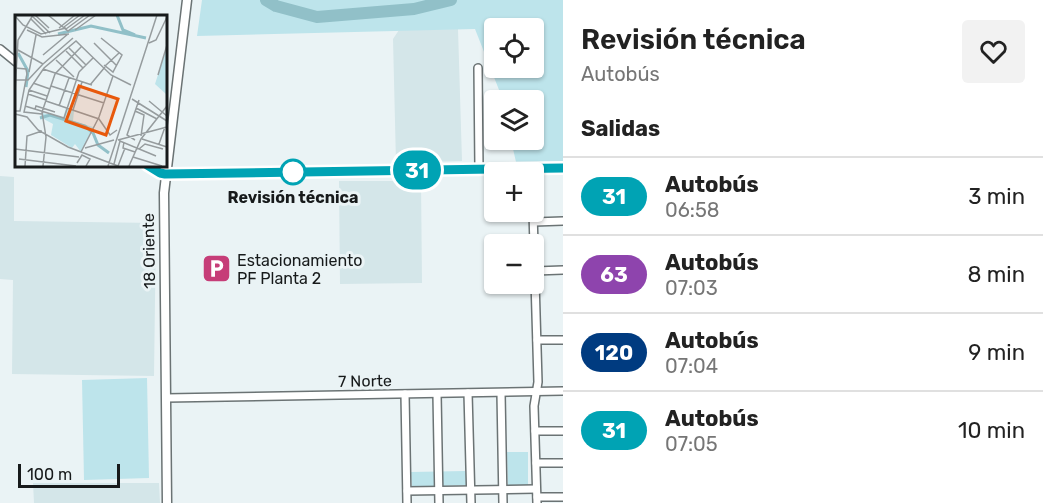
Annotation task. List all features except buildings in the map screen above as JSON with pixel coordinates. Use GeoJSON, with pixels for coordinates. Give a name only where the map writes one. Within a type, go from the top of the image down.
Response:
{"type":"FeatureCollection","features":[{"type":"Feature","properties":{"kind":"street","name":"18 Oriente"},"geometry":{"type":"LineString","coordinates":[[168,503],[165,174],[187,0]]}},
{"type":"Feature","properties":{"kind":"street"},"geometry":{"type":"LineString","coordinates":[[0,49],[15,61]]}},
{"type":"Feature","properties":{"kind":"street"},"geometry":{"type":"LineString","coordinates":[[478,68],[479,169]]}},
{"type":"Feature","properties":{"kind":"street"},"geometry":{"type":"LineString","coordinates":[[149,166],[165,174],[484,169]]}},
{"type":"Feature","properties":{"kind":"street"},"geometry":{"type":"LineString","coordinates":[[544,169],[563,168]]}},
{"type":"Feature","properties":{"kind":"street"},"geometry":{"type":"LineString","coordinates":[[544,222],[563,221]]}},
{"type":"Feature","properties":{"kind":"street"},"geometry":{"type":"LineString","coordinates":[[534,222],[534,234]]}},
{"type":"Feature","properties":{"kind":"street"},"geometry":{"type":"LineString","coordinates":[[544,271],[563,270]]}},
{"type":"Feature","properties":{"kind":"street"},"geometry":{"type":"LineString","coordinates":[[536,294],[537,392],[534,406],[537,496]]}},
{"type":"Feature","properties":{"kind":"street"},"geometry":{"type":"LineString","coordinates":[[537,340],[563,340]]}},
{"type":"Feature","properties":{"kind":"street","name":"7 Norte"},"geometry":{"type":"LineString","coordinates":[[166,398],[563,391]]}},
{"type":"Feature","properties":{"kind":"street"},"geometry":{"type":"LineString","coordinates":[[468,393],[471,503]]}},
{"type":"Feature","properties":{"kind":"street"},"geometry":{"type":"LineString","coordinates":[[501,393],[502,503]]}},
{"type":"Feature","properties":{"kind":"street"},"geometry":{"type":"LineString","coordinates":[[405,394],[407,503]]}},
{"type":"Feature","properties":{"kind":"street"},"geometry":{"type":"LineString","coordinates":[[437,394],[439,503]]}},
{"type":"Feature","properties":{"kind":"street"},"geometry":{"type":"LineString","coordinates":[[535,431],[563,431]]}},
{"type":"Feature","properties":{"kind":"street"},"geometry":{"type":"LineString","coordinates":[[536,463],[563,463]]}},
{"type":"Feature","properties":{"kind":"street"},"geometry":{"type":"LineString","coordinates":[[407,491],[502,490],[537,496],[563,497]]}},
{"type":"Feature","properties":{"kind":"shaded area"},"geometry":{"type":"Polygon","coordinates":[[[202,0],[563,0],[563,162],[516,162],[513,150],[544,150],[544,90],[499,90],[494,78],[544,78],[544,18],[484,18],[484,52],[475,29],[197,36],[202,0]]]}},
{"type":"Feature","properties":{"kind":"shaded area"},"geometry":{"type":"Polygon","coordinates":[[[458,29],[462,161],[396,163],[393,39],[399,30],[458,29]]]}},
{"type":"Feature","properties":{"kind":"shaded area"},"geometry":{"type":"Polygon","coordinates":[[[0,176],[14,177],[14,221],[156,223],[154,376],[12,374],[13,280],[0,279],[0,176]]]}},
{"type":"Feature","properties":{"kind":"shaded area"},"geometry":{"type":"Polygon","coordinates":[[[339,181],[421,181],[422,283],[340,284],[339,181]]]}},
{"type":"Feature","properties":{"kind":"shaded area"},"geometry":{"type":"Polygon","coordinates":[[[147,378],[149,478],[84,480],[82,380],[147,378]]]}},
{"type":"Feature","properties":{"kind":"shaded area"},"geometry":{"type":"Polygon","coordinates":[[[507,452],[528,452],[528,485],[508,486],[507,452]]]}},
{"type":"Feature","properties":{"kind":"shaded area"},"geometry":{"type":"Polygon","coordinates":[[[465,471],[470,485],[412,487],[411,472],[465,471]]]}},
{"type":"Feature","properties":{"kind":"shaded area"},"geometry":{"type":"Polygon","coordinates":[[[33,483],[159,483],[160,503],[34,503],[33,483]]]}},
{"type":"Feature","properties":{"kind":"waterway"},"geometry":{"type":"LineString","coordinates":[[266,0],[276,6],[317,17],[414,9],[451,0]]}},
{"type":"Feature","properties":{"kind":"bus line","name":"31"},"geometry":{"type":"LineString","coordinates":[[149,166],[165,174],[563,168]]}},
{"type":"Feature","properties":{"kind":"place","name":"Revisión técnica"},"geometry":{"type":"Point","coordinates":[293,172]}},
{"type":"Feature","properties":{"kind":"place","name":"Estacionamiento PF Planta 2"},"geometry":{"type":"Point","coordinates":[216,269]}}]}
